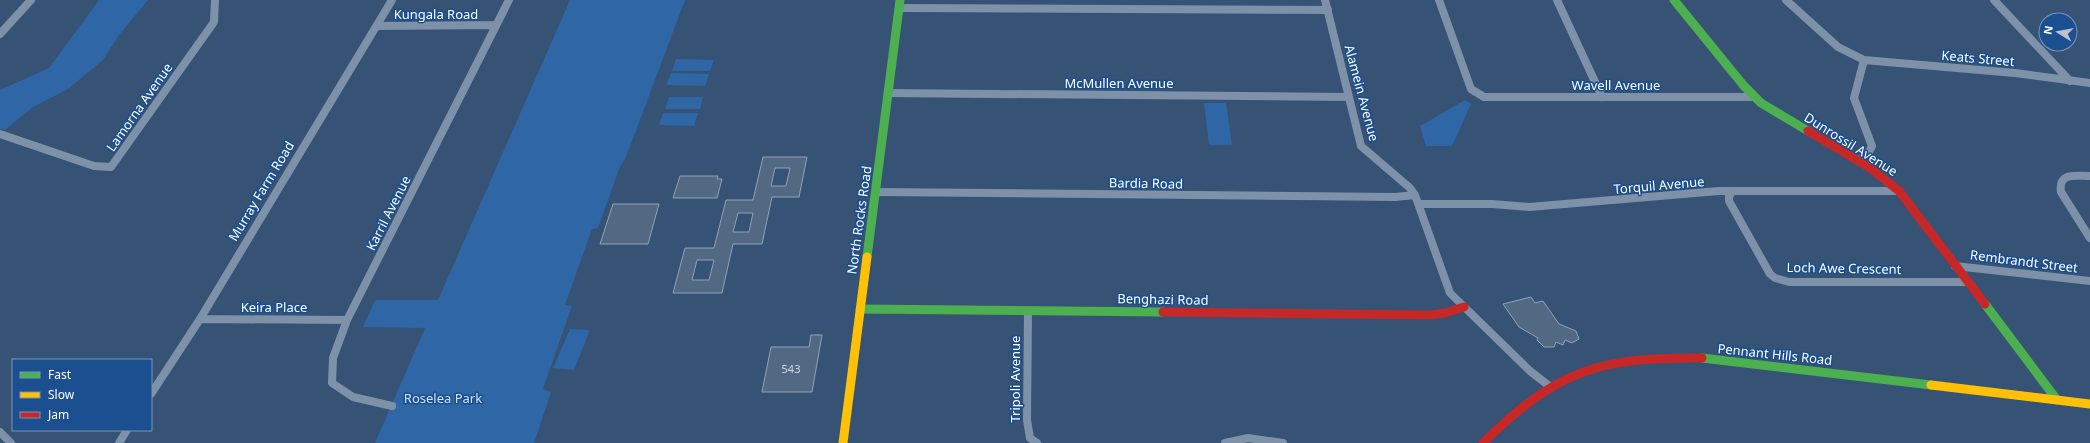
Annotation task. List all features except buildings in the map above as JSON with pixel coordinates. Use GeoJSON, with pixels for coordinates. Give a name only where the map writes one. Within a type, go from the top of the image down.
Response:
{"type":"FeatureCollection","features":[{"type":"Feature","properties":{"kind":"main road","name":"Dunrossil Avenue"},"geometry":{"type":"LineString","coordinates":[[1674,0],[1754,97],[1775,112],[1858,160],[1880,175],[1899,191],[2057,400]]}},
{"type":"Feature","properties":{"kind":"main road","name":"North Rocks Road"},"geometry":{"type":"LineString","coordinates":[[843,443],[899,4]]}},
{"type":"Feature","properties":{"kind":"main road","name":"Benghazi Road"},"geometry":{"type":"LineString","coordinates":[[860,309],[1430,315],[1445,313],[1464,307]]}},
{"type":"Feature","properties":{"kind":"main road","name":"Pennant Hills Road"},"geometry":{"type":"LineString","coordinates":[[1483,443],[1516,408],[1548,385],[1561,378],[1598,366],[1634,360],[1664,358],[1761,365],[2090,404]]}},
{"type":"Feature","properties":{"kind":"street"},"geometry":{"type":"LineString","coordinates":[[0,34],[31,0]]}},
{"type":"Feature","properties":{"kind":"street","name":"Lamorna Avenue"},"geometry":{"type":"LineString","coordinates":[[0,134],[94,166],[111,167],[214,22],[215,0]]}},
{"type":"Feature","properties":{"kind":"street","name":"Murray Farm Road"},"geometry":{"type":"LineString","coordinates":[[152,392],[200,319],[392,0]]}},
{"type":"Feature","properties":{"kind":"street","name":"Karril Avenue"},"geometry":{"type":"LineString","coordinates":[[392,406],[353,397],[332,383],[333,358],[347,320],[509,0]]}},
{"type":"Feature","properties":{"kind":"street","name":"Alamein Avenue"},"geometry":{"type":"LineString","coordinates":[[1325,0],[1361,146],[1410,188],[1415,195],[1420,204],[1446,286],[1450,293],[1548,385]]}},
{"type":"Feature","properties":{"kind":"street","name":"Wavell Avenue"},"geometry":{"type":"LineString","coordinates":[[1439,0],[1471,89],[1479,96],[1489,98],[1754,97]]}},
{"type":"Feature","properties":{"kind":"street"},"geometry":{"type":"LineString","coordinates":[[1557,0],[1602,97]]}},
{"type":"Feature","properties":{"kind":"street"},"geometry":{"type":"LineString","coordinates":[[1786,0],[1838,47],[1864,60],[1854,98],[1872,146],[1869,152],[1858,160]]}},
{"type":"Feature","properties":{"kind":"street"},"geometry":{"type":"LineString","coordinates":[[1994,0],[2070,81]]}},
{"type":"Feature","properties":{"kind":"street"},"geometry":{"type":"LineString","coordinates":[[899,4],[1328,10]]}},
{"type":"Feature","properties":{"kind":"street","name":"Kungala Road"},"geometry":{"type":"LineString","coordinates":[[377,26],[496,26]]}},
{"type":"Feature","properties":{"kind":"street","name":"Keats Street"},"geometry":{"type":"LineString","coordinates":[[1864,60],[2015,73],[2090,83]]}},
{"type":"Feature","properties":{"kind":"street","name":"McMullen Avenue"},"geometry":{"type":"LineString","coordinates":[[888,93],[1348,97]]}},
{"type":"Feature","properties":{"kind":"street"},"geometry":{"type":"LineString","coordinates":[[2090,176],[2069,176],[2062,180],[2060,186],[2061,192],[2090,238]]}},
{"type":"Feature","properties":{"kind":"street","name":"Torquil Avenue"},"geometry":{"type":"LineString","coordinates":[[1420,204],[1492,204],[1529,207],[1672,197],[1709,193],[1719,190],[1899,191]]}},
{"type":"Feature","properties":{"kind":"street","name":"Loch Awe Crescent"},"geometry":{"type":"LineString","coordinates":[[1733,191],[1729,196],[1730,201],[1770,274],[1775,278],[1788,282],[1967,282]]}},
{"type":"Feature","properties":{"kind":"street","name":"Bardia Road"},"geometry":{"type":"LineString","coordinates":[[876,192],[1395,197],[1415,195]]}},
{"type":"Feature","properties":{"kind":"street","name":"Rembrandt Street"},"geometry":{"type":"LineString","coordinates":[[1955,266],[2090,281]]}},
{"type":"Feature","properties":{"kind":"street","name":"Tripoli Avenue"},"geometry":{"type":"LineString","coordinates":[[1028,311],[1027,420],[1030,438],[1037,443]]}},
{"type":"Feature","properties":{"kind":"street","name":"Keira Place"},"geometry":{"type":"LineString","coordinates":[[200,319],[347,320]]}},
{"type":"Feature","properties":{"kind":"street"},"geometry":{"type":"LineString","coordinates":[[119,443],[126,431]]}},
{"type":"Feature","properties":{"kind":"street"},"geometry":{"type":"LineString","coordinates":[[0,432],[11,443]]}},
{"type":"Feature","properties":{"kind":"street"},"geometry":{"type":"LineString","coordinates":[[1225,443],[1248,438],[1283,443]]}},
{"type":"Feature","properties":{"kind":"green space"},"geometry":{"type":"Polygon","coordinates":[[[99,0],[148,0],[119,35],[103,60],[68,89],[33,107],[5,130],[0,129],[0,90],[49,68],[99,0]]]}},
{"type":"Feature","properties":{"kind":"green space","name":"Roselea Park"},"geometry":{"type":"Polygon","coordinates":[[[570,0],[685,0],[626,157],[619,169],[598,228],[592,229],[565,305],[572,306],[543,389],[551,392],[534,443],[375,443],[425,328],[363,327],[375,300],[438,300],[570,0]]]}},
{"type":"Feature","properties":{"kind":"green space"},"geometry":{"type":"Polygon","coordinates":[[[676,59],[714,60],[710,71],[672,71],[676,59]]]}},
{"type":"Feature","properties":{"kind":"green space"},"geometry":{"type":"Polygon","coordinates":[[[671,73],[709,74],[705,86],[666,85],[671,73]]]}},
{"type":"Feature","properties":{"kind":"green space"},"geometry":{"type":"Polygon","coordinates":[[[669,97],[703,97],[700,109],[665,109],[669,97]]]}},
{"type":"Feature","properties":{"kind":"green space"},"geometry":{"type":"Polygon","coordinates":[[[1465,100],[1471,104],[1452,146],[1426,146],[1420,126],[1465,100]]]}},
{"type":"Feature","properties":{"kind":"green space"},"geometry":{"type":"Polygon","coordinates":[[[1204,103],[1226,103],[1232,145],[1209,145],[1204,103]]]}},
{"type":"Feature","properties":{"kind":"green space"},"geometry":{"type":"Polygon","coordinates":[[[663,113],[698,113],[694,126],[659,125],[663,113]]]}},
{"type":"Feature","properties":{"kind":"green space"},"geometry":{"type":"Polygon","coordinates":[[[570,329],[590,330],[574,370],[553,368],[570,329]]]}},
{"type":"Feature","properties":{"kind":"traffic: fast"},"geometry":{"type":"LineString","coordinates":[[867,257],[900,0]]}},
{"type":"Feature","properties":{"kind":"traffic: fast"},"geometry":{"type":"LineString","coordinates":[[1674,0],[1744,86],[1761,103],[1808,131]]}},
{"type":"Feature","properties":{"kind":"traffic: fast"},"geometry":{"type":"LineString","coordinates":[[1985,304],[2057,400]]}},
{"type":"Feature","properties":{"kind":"traffic: fast"},"geometry":{"type":"LineString","coordinates":[[860,309],[1163,312]]}},
{"type":"Feature","properties":{"kind":"traffic: fast"},"geometry":{"type":"LineString","coordinates":[[1702,358],[1931,385]]}},
{"type":"Feature","properties":{"kind":"traffic: slow"},"geometry":{"type":"LineString","coordinates":[[843,443],[867,257]]}},
{"type":"Feature","properties":{"kind":"traffic: slow"},"geometry":{"type":"LineString","coordinates":[[1931,385],[2090,404]]}},
{"type":"Feature","properties":{"kind":"traffic: jam"},"geometry":{"type":"LineString","coordinates":[[1808,131],[1870,168],[1899,191],[1985,304]]}},
{"type":"Feature","properties":{"kind":"traffic: jam"},"geometry":{"type":"LineString","coordinates":[[1163,312],[1430,315],[1445,313],[1464,307]]}},
{"type":"Feature","properties":{"kind":"traffic: jam"},"geometry":{"type":"LineString","coordinates":[[1483,443],[1508,418],[1532,398],[1556,383],[1581,372],[1607,364],[1636,359],[1702,358]]}}]}
